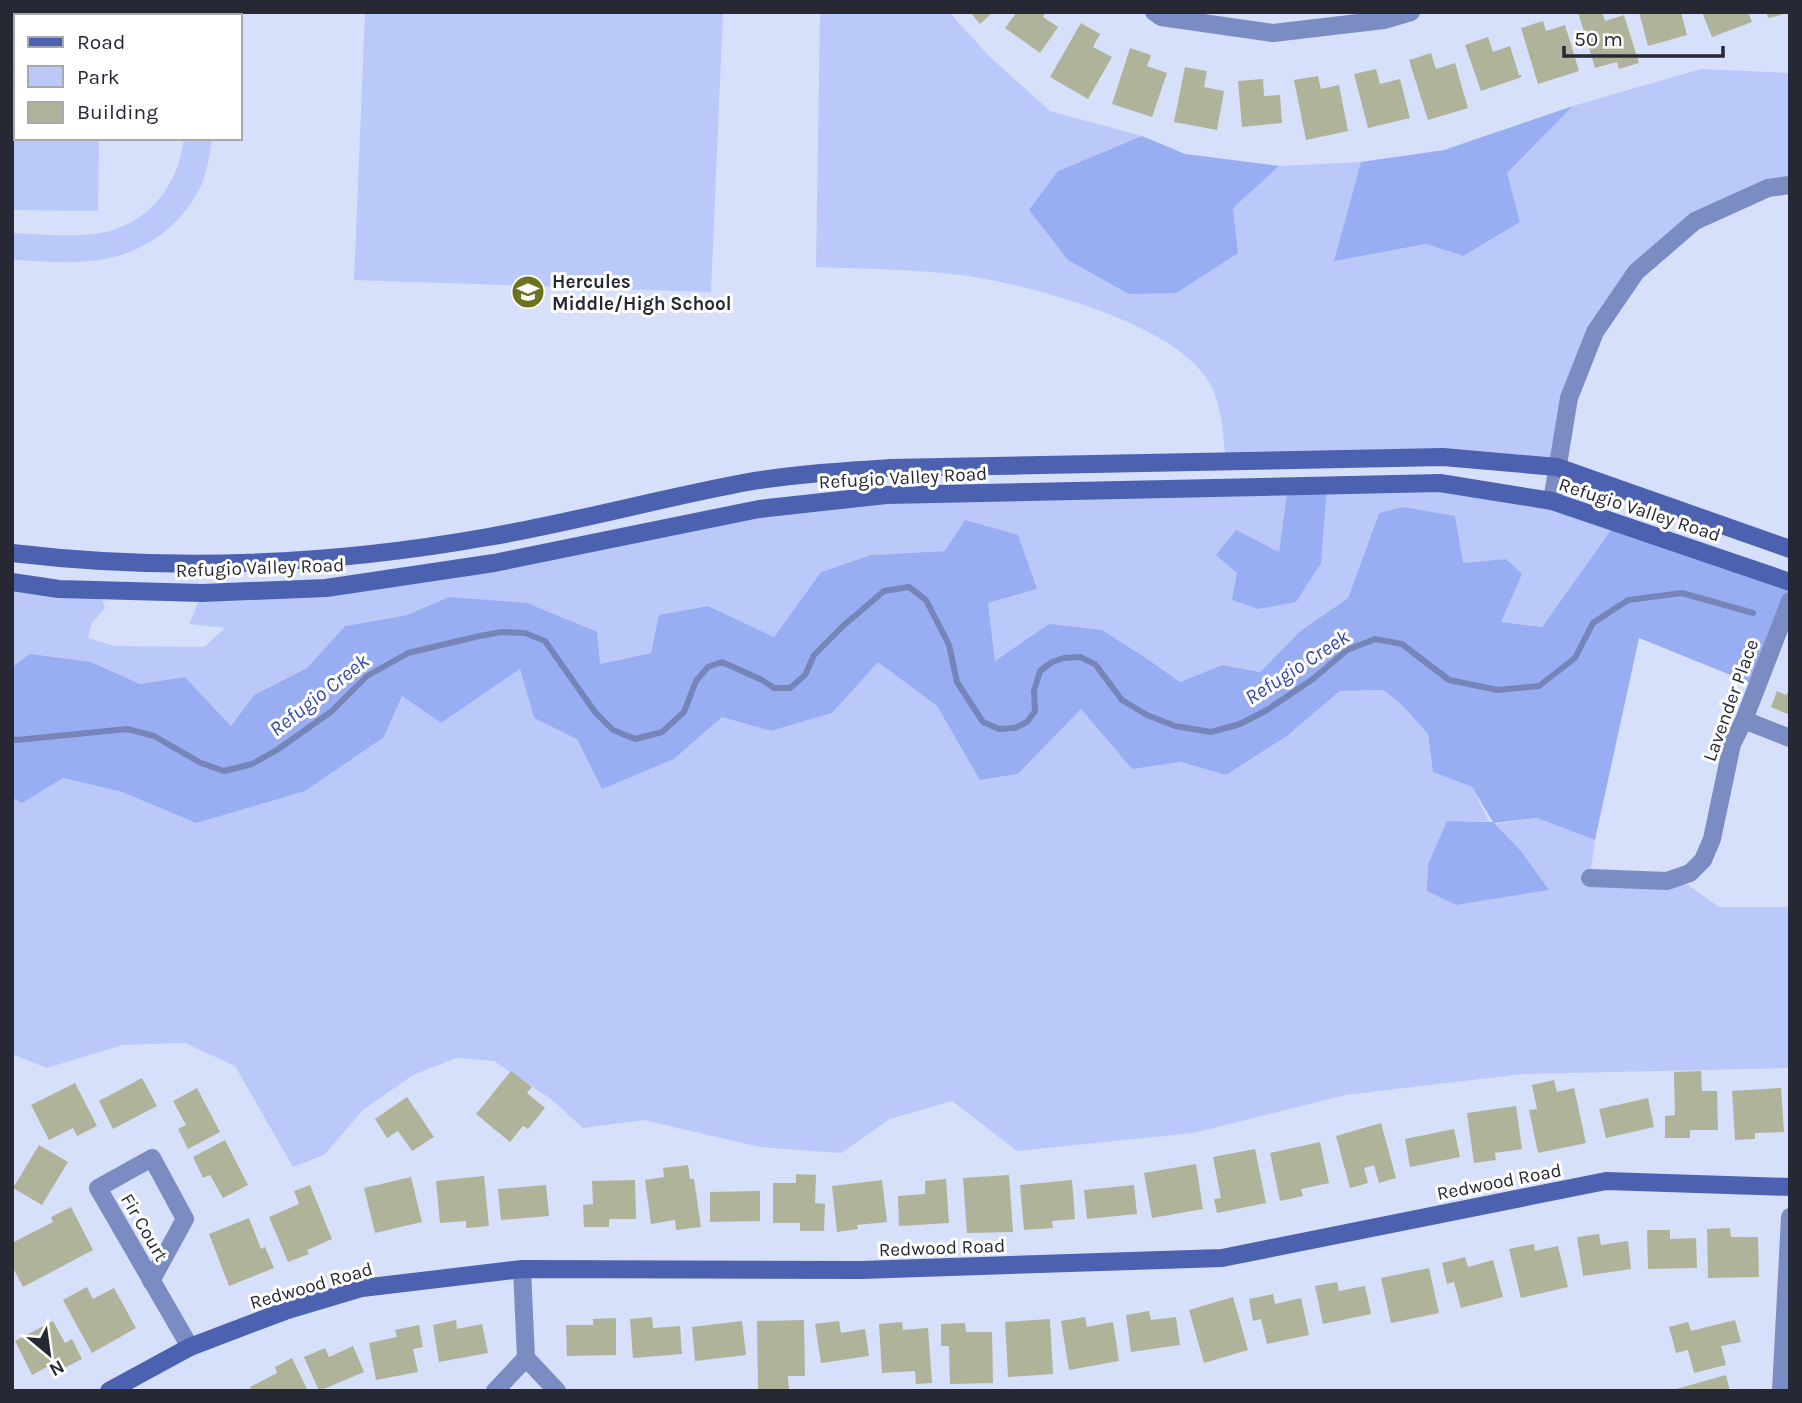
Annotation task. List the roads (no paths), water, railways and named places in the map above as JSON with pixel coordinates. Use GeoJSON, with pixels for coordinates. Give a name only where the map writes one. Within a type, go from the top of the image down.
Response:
{"type":"FeatureCollection","features":[{"type":"Feature","properties":{"kind":"street"},"geometry":{"type":"LineString","coordinates":[[1154,12],[1161,17],[1273,33],[1384,20],[1411,12]]}},
{"type":"Feature","properties":{"kind":"street"},"geometry":{"type":"LineString","coordinates":[[1552,501],[1569,398],[1595,332],[1636,272],[1695,221],[1769,188],[1790,185]]}},
{"type":"Feature","properties":{"kind":"street","name":"Refugio Valley Road"},"geometry":{"type":"LineString","coordinates":[[12,553],[102,562],[208,565],[317,560],[489,537],[748,482],[820,472],[890,468],[1443,457],[1558,467],[1790,549]]}},
{"type":"Feature","properties":{"kind":"street","name":"Refugio Valley Road"},"geometry":{"type":"LineString","coordinates":[[12,582],[58,589],[202,593],[326,588],[494,563],[758,509],[886,495],[1440,483],[1552,501],[1790,582]]}},
{"type":"Feature","properties":{"kind":"street","name":"Lavender Place"},"geometry":{"type":"LineString","coordinates":[[1590,878],[1667,881],[1678,878],[1703,860],[1712,839],[1732,744],[1790,601]]}},
{"type":"Feature","properties":{"kind":"street"},"geometry":{"type":"LineString","coordinates":[[1744,720],[1790,738]]}},
{"type":"Feature","properties":{"kind":"street","name":"Fir Court"},"geometry":{"type":"LineString","coordinates":[[151,1281],[185,1219],[152,1158],[97,1188],[151,1281],[190,1347]]}},
{"type":"Feature","properties":{"kind":"street","name":"Redwood Road"},"geometry":{"type":"LineString","coordinates":[[109,1391],[190,1347],[285,1311],[362,1288],[522,1269],[861,1270],[1222,1258],[1606,1181],[1790,1187]]}},
{"type":"Feature","properties":{"kind":"street"},"geometry":{"type":"LineString","coordinates":[[1780,1391],[1790,1217]]}},
{"type":"Feature","properties":{"kind":"street"},"geometry":{"type":"LineString","coordinates":[[522,1269],[526,1358],[557,1391]]}},
{"type":"Feature","properties":{"kind":"street"},"geometry":{"type":"LineString","coordinates":[[495,1391],[526,1358]]}},
{"type":"Feature","properties":{"kind":"waterway","name":"Refugio Creek"},"geometry":{"type":"LineString","coordinates":[[12,739],[127,729],[154,736],[201,763],[224,771],[252,764],[277,750],[332,711],[367,676],[408,653],[501,632],[525,633],[545,641],[595,712],[613,730],[635,739],[662,732],[684,712],[696,681],[708,667],[722,662],[774,688],[790,688],[805,675],[814,655],[884,591],[909,587],[926,600],[949,645],[957,682],[983,722],[999,729],[1015,728],[1027,722],[1035,711],[1034,691],[1040,671],[1052,662],[1064,658],[1080,657],[1095,664],[1122,700],[1147,715],[1175,726],[1211,732],[1240,724],[1267,710],[1313,679],[1347,650],[1375,639],[1402,644],[1449,680],[1498,690],[1539,686],[1575,658],[1593,623],[1628,600],[1682,593],[1753,613]]}},
{"type":"Feature","properties":{"kind":"place","name":"Hercules Middle/High School"},"geometry":{"type":"Point","coordinates":[528,292]}}]}
